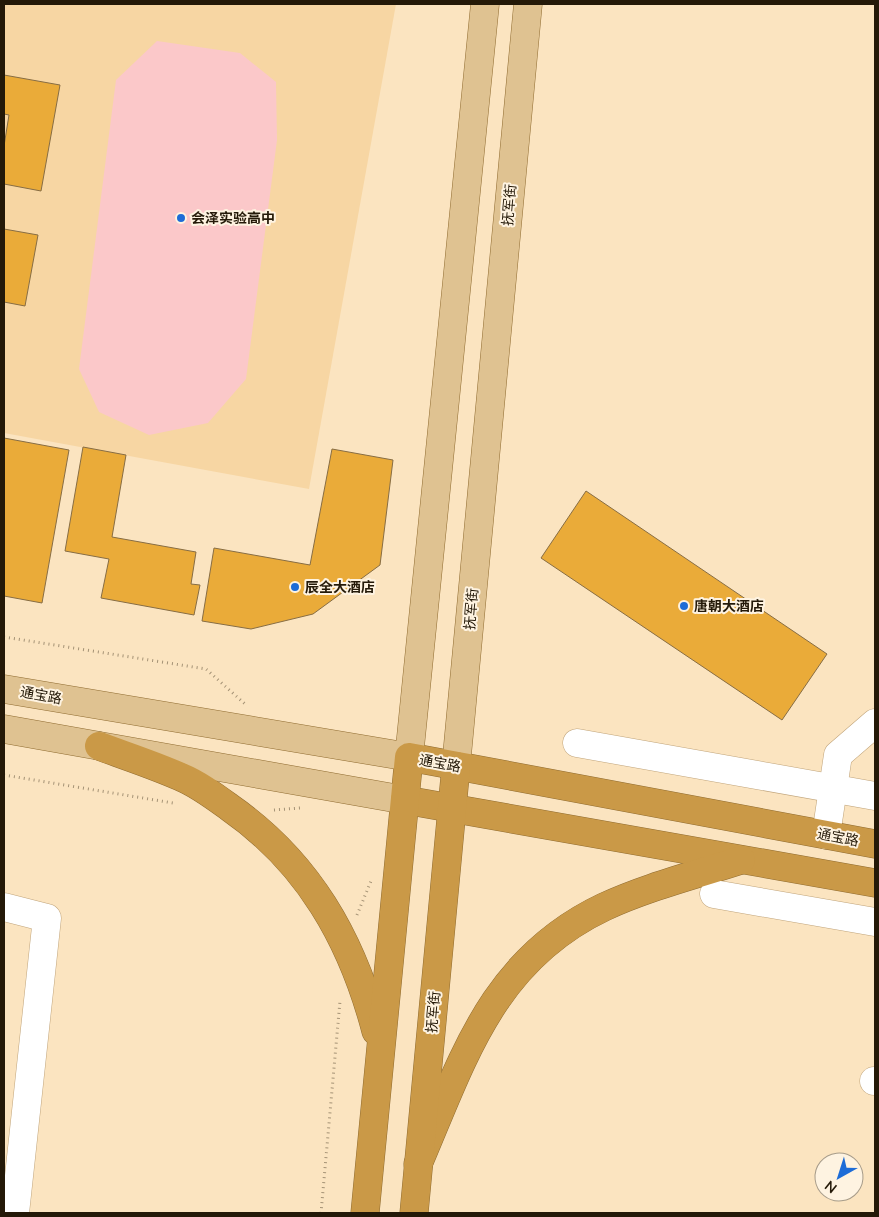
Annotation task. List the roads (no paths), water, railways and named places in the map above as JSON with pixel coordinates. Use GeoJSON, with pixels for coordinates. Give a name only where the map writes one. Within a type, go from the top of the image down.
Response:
{"type":"FeatureCollection","features":[{"type":"Feature","properties":{"kind":"highway"},"geometry":{"type":"LineString","coordinates":[[99,746],[182,777],[211,794],[264,835],[288,858],[320,900],[341,935],[365,990],[381,1050]]}},
{"type":"Feature","properties":{"kind":"highway","name":"通宝路"},"geometry":{"type":"LineString","coordinates":[[409,757],[875,844]]}},
{"type":"Feature","properties":{"kind":"highway"},"geometry":{"type":"LineString","coordinates":[[365,1213],[409,757]]}},
{"type":"Feature","properties":{"kind":"highway","name":"抚军街"},"geometry":{"type":"LineString","coordinates":[[414,1213],[456,766]]}},
{"type":"Feature","properties":{"kind":"highway"},"geometry":{"type":"LineString","coordinates":[[405,800],[875,882]]}},
{"type":"Feature","properties":{"kind":"highway"},"geometry":{"type":"LineString","coordinates":[[418,1164],[470,1041],[483,1018],[509,981],[534,954],[578,921],[603,907],[629,896],[744,859]]}},
{"type":"Feature","properties":{"kind":"main road"},"geometry":{"type":"LineString","coordinates":[[409,757],[485,4]]}},
{"type":"Feature","properties":{"kind":"main road","name":"抚军街"},"geometry":{"type":"LineString","coordinates":[[456,766],[528,4]]}},
{"type":"Feature","properties":{"kind":"main road","name":"通宝路"},"geometry":{"type":"LineString","coordinates":[[4,689],[409,757]]}},
{"type":"Feature","properties":{"kind":"main road"},"geometry":{"type":"LineString","coordinates":[[4,729],[405,800]]}},
{"type":"Feature","properties":{"kind":"lane"},"geometry":{"type":"LineString","coordinates":[[826,835],[838,755],[875,723]]}},
{"type":"Feature","properties":{"kind":"lane"},"geometry":{"type":"LineString","coordinates":[[576,743],[875,796]]}},
{"type":"Feature","properties":{"kind":"lane"},"geometry":{"type":"LineString","coordinates":[[714,894],[875,922]]}},
{"type":"Feature","properties":{"kind":"lane"},"geometry":{"type":"LineString","coordinates":[[4,907],[47,918],[15,1213]]}},
{"type":"Feature","properties":{"kind":"place","name":"会泽实验高中"},"geometry":{"type":"Point","coordinates":[181,218]}},
{"type":"Feature","properties":{"kind":"place","name":"辰全大酒店"},"geometry":{"type":"Point","coordinates":[295,587]}},
{"type":"Feature","properties":{"kind":"place","name":"唐朝大酒店"},"geometry":{"type":"Point","coordinates":[684,606]}}]}
